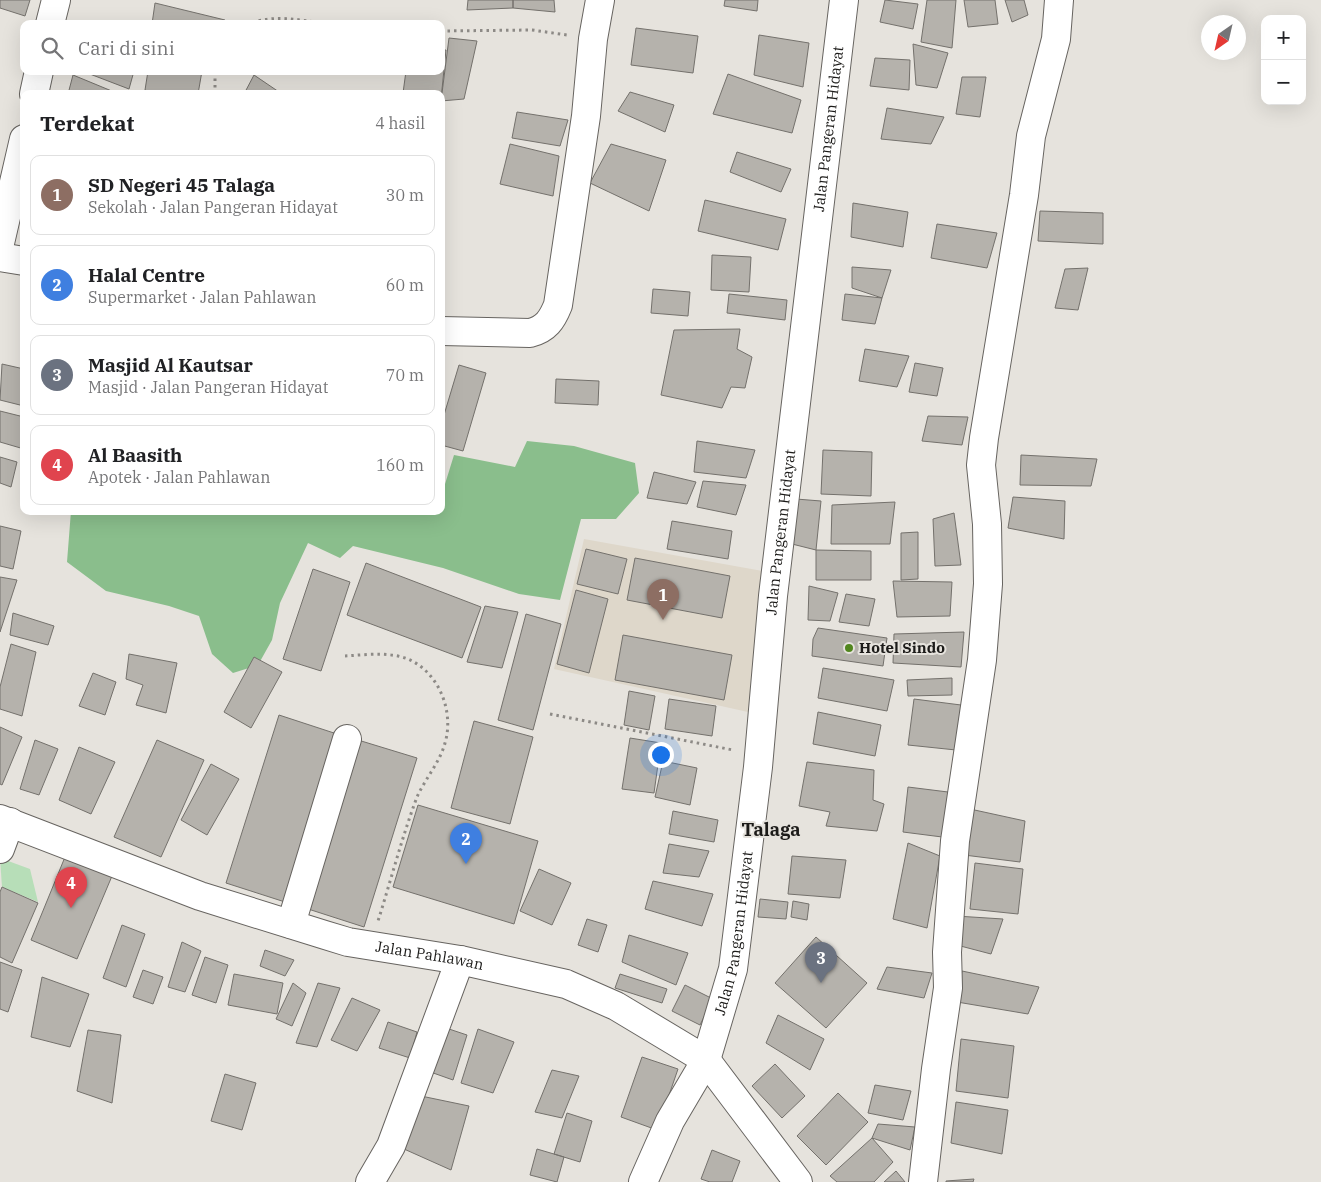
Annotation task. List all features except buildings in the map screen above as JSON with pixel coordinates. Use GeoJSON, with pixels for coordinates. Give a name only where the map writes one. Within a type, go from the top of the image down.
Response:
{"type":"FeatureCollection","features":[{"type":"Feature","properties":{"kind":"street"},"geometry":{"type":"LineString","coordinates":[[51,20],[56,0]]}},
{"type":"Feature","properties":{"kind":"street"},"geometry":{"type":"LineString","coordinates":[[445,331],[530,333],[540,330],[554,318],[558,306],[586,116],[593,39],[600,0]]}},
{"type":"Feature","properties":{"kind":"street","name":"Jalan Pangeran Hidayat"},"geometry":{"type":"LineString","coordinates":[[644,1182],[670,1121],[706,1060],[732,969],[758,755],[773,596],[844,0]]}},
{"type":"Feature","properties":{"kind":"street"},"geometry":{"type":"LineString","coordinates":[[923,1182],[936,1069],[948,988],[947,952],[955,841],[982,660],[987,594],[987,524],[982,456],[1024,195],[1031,136],[1056,39],[1059,0]]}},
{"type":"Feature","properties":{"kind":"street"},"geometry":{"type":"LineString","coordinates":[[35,90],[38,75]]}},
{"type":"Feature","properties":{"kind":"street"},"geometry":{"type":"LineString","coordinates":[[0,243],[20,156]]}},
{"type":"Feature","properties":{"kind":"street"},"geometry":{"type":"LineString","coordinates":[[0,257],[20,260]]}},
{"type":"Feature","properties":{"kind":"street"},"geometry":{"type":"LineString","coordinates":[[291,924],[347,739]]}},
{"type":"Feature","properties":{"kind":"street"},"geometry":{"type":"LineString","coordinates":[[0,848],[5,821]]}},
{"type":"Feature","properties":{"kind":"street","name":"Jalan Pahlawan"},"geometry":{"type":"LineString","coordinates":[[5,821],[200,896],[348,942],[460,960],[566,984],[616,1006],[706,1060],[798,1182]]}},
{"type":"Feature","properties":{"kind":"street"},"geometry":{"type":"LineString","coordinates":[[370,1182],[391,1146],[460,960]]}},
{"type":"Feature","properties":{"kind":"path"},"geometry":{"type":"LineString","coordinates":[[260,20],[288,17],[306,20]]}},
{"type":"Feature","properties":{"kind":"path"},"geometry":{"type":"LineString","coordinates":[[445,30],[532,30],[593,39]]}},
{"type":"Feature","properties":{"kind":"path"},"geometry":{"type":"LineString","coordinates":[[214,90],[215,75]]}},
{"type":"Feature","properties":{"kind":"path"},"geometry":{"type":"LineString","coordinates":[[345,656],[373,654],[403,658],[427,672],[442,694],[449,720],[445,744],[418,796],[371,945]]}},
{"type":"Feature","properties":{"kind":"path"},"geometry":{"type":"LineString","coordinates":[[550,714],[758,755]]}},
{"type":"Feature","properties":{"kind":"shaded area"},"geometry":{"type":"Polygon","coordinates":[[[584,539],[768,572],[748,712],[554,669],[584,539]]]}},
{"type":"Feature","properties":{"kind":"green space"},"geometry":{"type":"Polygon","coordinates":[[[527,441],[574,446],[635,463],[639,493],[616,519],[581,519],[560,600],[519,594],[443,568],[353,546],[340,558],[308,543],[280,603],[272,640],[258,665],[233,673],[212,654],[199,616],[169,606],[106,591],[67,562],[71,515],[445,515],[445,484],[454,455],[515,467],[527,441]]]}},
{"type":"Feature","properties":{"kind":"green space"},"geometry":{"type":"Polygon","coordinates":[[[0,858],[30,869],[38,902],[2,887],[0,858]]]}},
{"type":"Feature","properties":{"kind":"place","name":"SD Negeri 45 Talaga"},"geometry":{"type":"Point","coordinates":[663,620]}},
{"type":"Feature","properties":{"kind":"place","name":"Hotel Sindo"},"geometry":{"type":"Point","coordinates":[849,648]}},
{"type":"Feature","properties":{"kind":"place","name":"Halal Centre"},"geometry":{"type":"Point","coordinates":[466,864]}},
{"type":"Feature","properties":{"kind":"place","name":"Al Baasith"},"geometry":{"type":"Point","coordinates":[71,908]}},
{"type":"Feature","properties":{"kind":"place","name":"Masjid Al Kautsar"},"geometry":{"type":"Point","coordinates":[821,983]}},
{"type":"Feature","properties":{"kind":"district","name":"Talaga"},"geometry":{"type":"Point","coordinates":[771,830]}}]}
